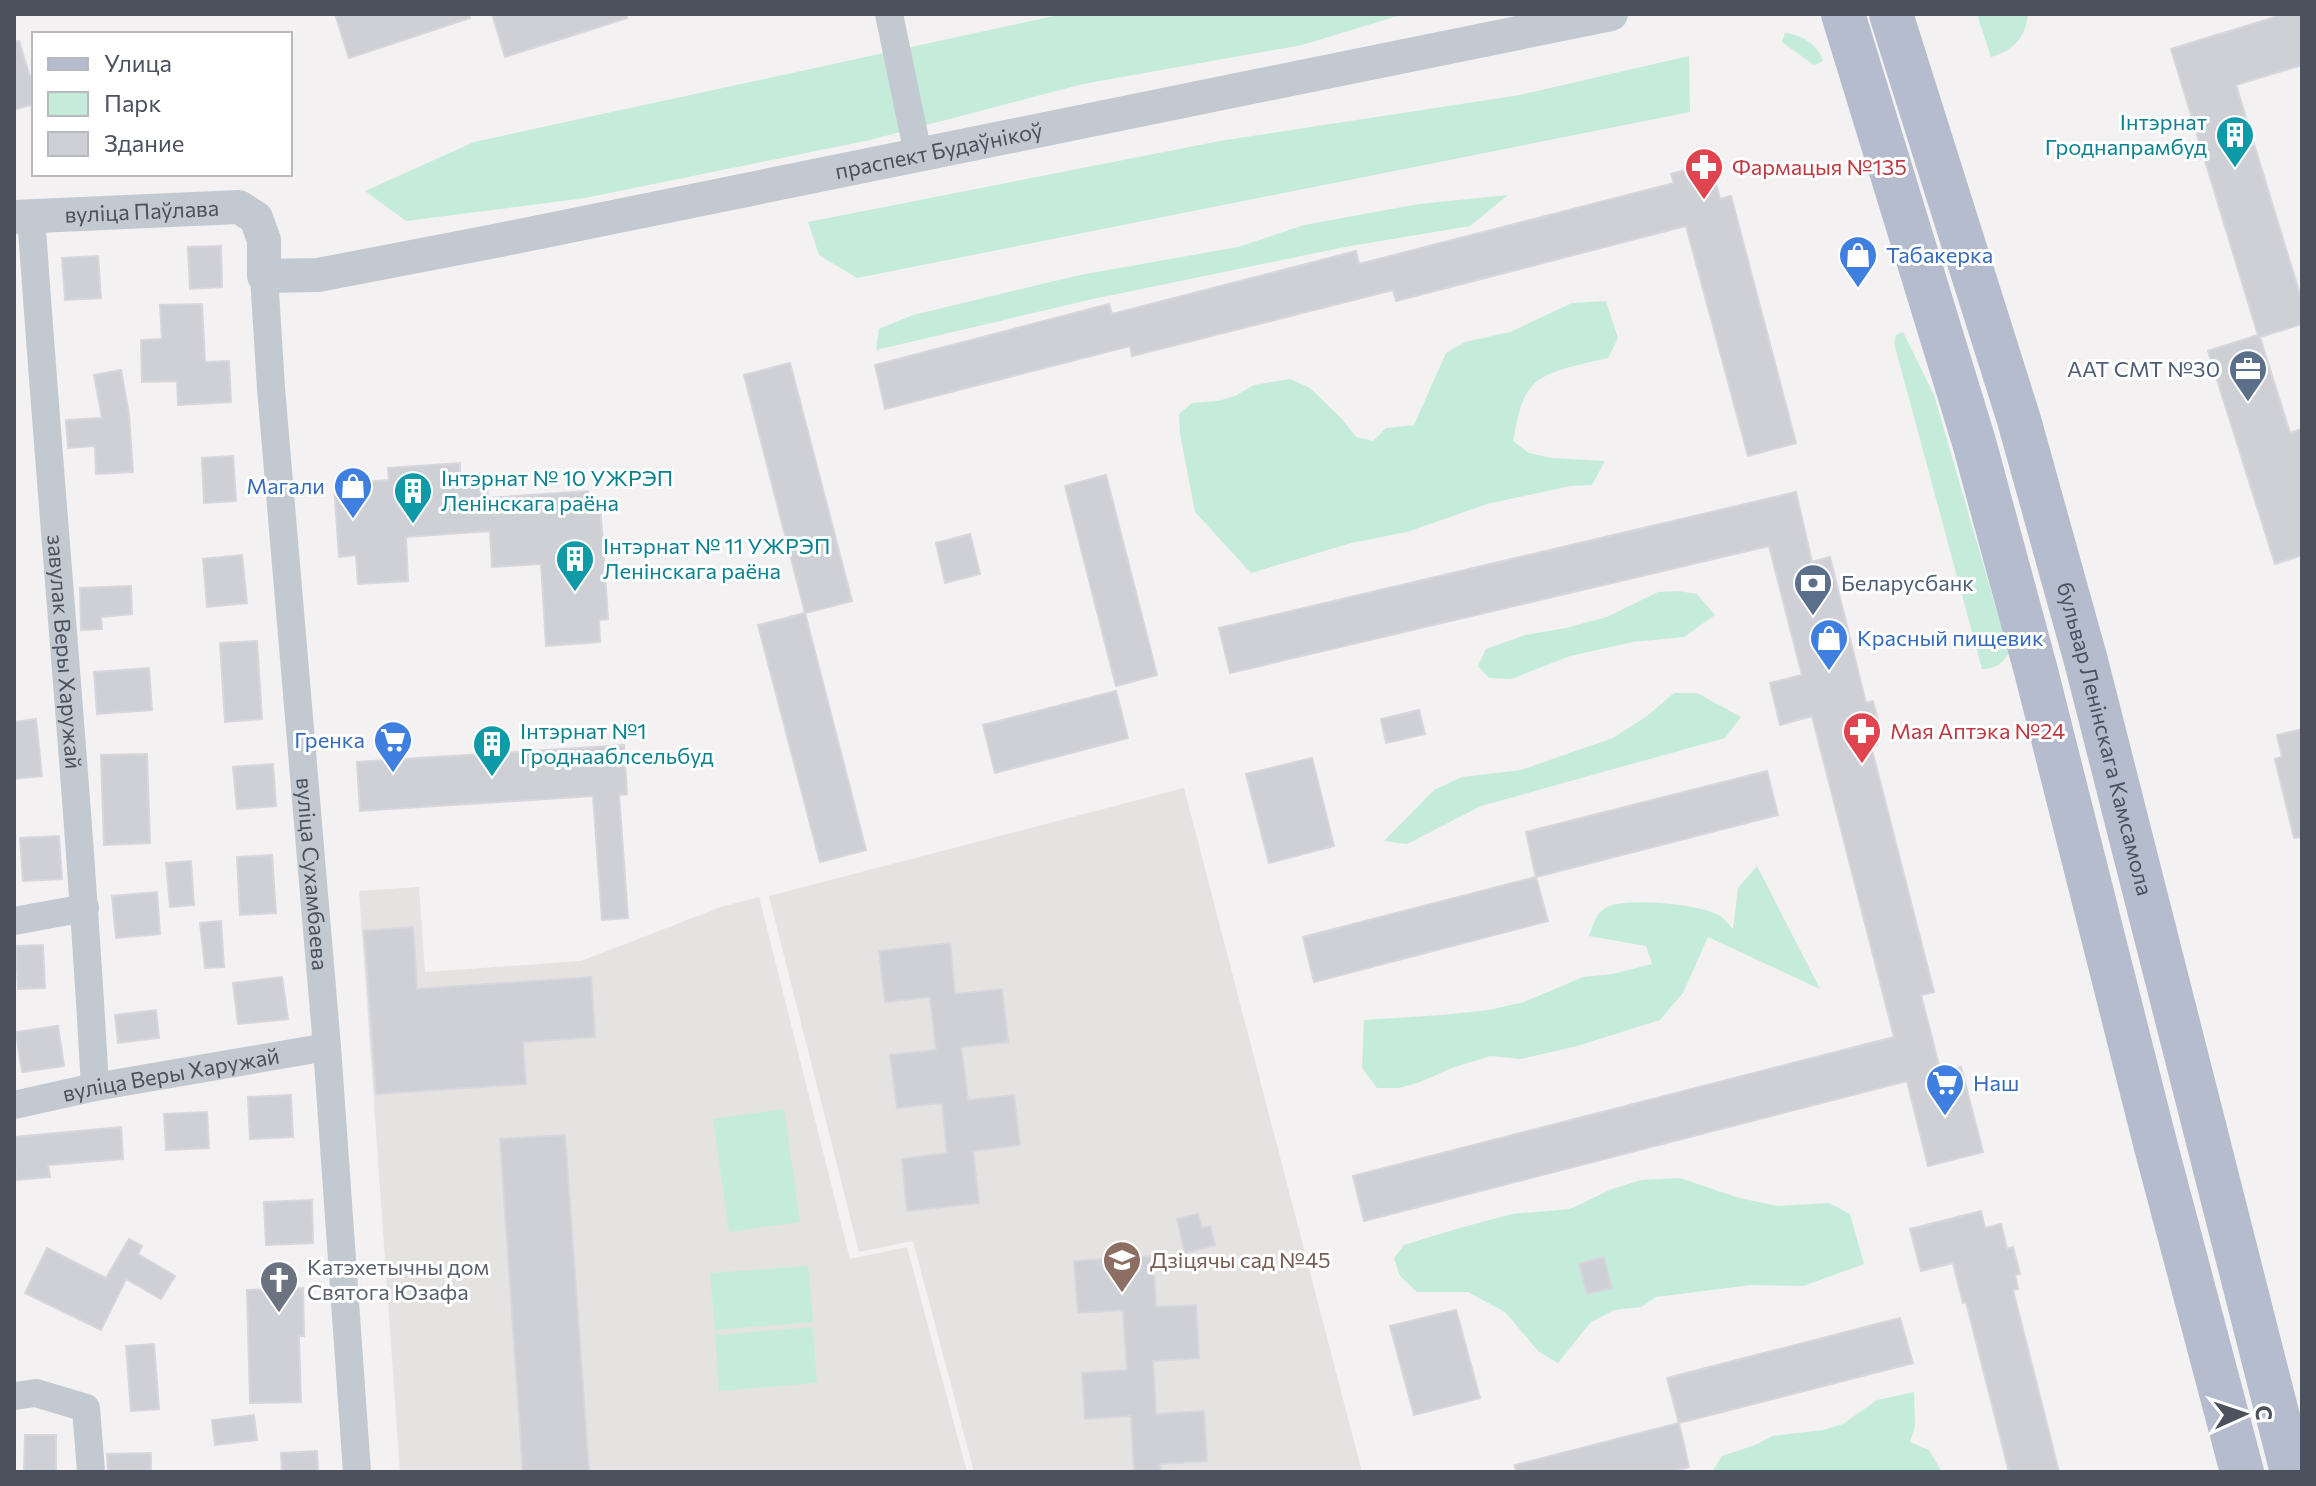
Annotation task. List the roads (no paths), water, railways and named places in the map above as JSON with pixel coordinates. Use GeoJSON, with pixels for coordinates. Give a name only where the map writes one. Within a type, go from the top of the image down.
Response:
{"type":"FeatureCollection","features":[{"type":"Feature","properties":{"kind":"main road"},"geometry":{"type":"LineString","coordinates":[[1843,14],[1979,457],[2242,1472]]}},
{"type":"Feature","properties":{"kind":"main road","name":"бульвар Ленінскага Камсамола"},"geometry":{"type":"LineString","coordinates":[[1891,14],[2019,420],[2086,661],[2292,1472]]}},
{"type":"Feature","properties":{"kind":"street"},"geometry":{"type":"LineString","coordinates":[[889,14],[918,154]]}},
{"type":"Feature","properties":{"kind":"street","name":"праспект Будаўнікоў"},"geometry":{"type":"LineString","coordinates":[[264,276],[318,275],[551,230],[1611,14]]}},
{"type":"Feature","properties":{"kind":"street","name":"вуліца Паўлава"},"geometry":{"type":"LineString","coordinates":[[22,216],[239,207],[256,218],[264,240],[264,276]]}},
{"type":"Feature","properties":{"kind":"street","name":"завулак Веры Харужай"},"geometry":{"type":"LineString","coordinates":[[22,216],[85,908],[95,1087]]}},
{"type":"Feature","properties":{"kind":"street","name":"вуліца Сухамбаева"},"geometry":{"type":"LineString","coordinates":[[264,276],[272,404],[327,1047],[357,1472]]}},
{"type":"Feature","properties":{"kind":"street"},"geometry":{"type":"LineString","coordinates":[[14,921],[85,908]]}},
{"type":"Feature","properties":{"kind":"street","name":"вуліца Веры Харужай"},"geometry":{"type":"LineString","coordinates":[[14,1105],[95,1087],[327,1047]]}},
{"type":"Feature","properties":{"kind":"street"},"geometry":{"type":"LineString","coordinates":[[14,1396],[36,1393],[86,1408],[91,1472]]}},
{"type":"Feature","properties":{"kind":"place","name":"Інтэрнат Гроднапрамбуд"},"geometry":{"type":"Point","coordinates":[2235,169]}},
{"type":"Feature","properties":{"kind":"place","name":"Фармацыя №135"},"geometry":{"type":"Point","coordinates":[1704,201]}},
{"type":"Feature","properties":{"kind":"place","name":"Табакерка"},"geometry":{"type":"Point","coordinates":[1858,289]}},
{"type":"Feature","properties":{"kind":"place","name":"ААТ СМТ №30"},"geometry":{"type":"Point","coordinates":[2248,403]}},
{"type":"Feature","properties":{"kind":"place","name":"Магали"},"geometry":{"type":"Point","coordinates":[353,520]}},
{"type":"Feature","properties":{"kind":"place","name":"Інтэрнат № 10 УЖРЭП Ленінскага раёна"},"geometry":{"type":"Point","coordinates":[413,525]}},
{"type":"Feature","properties":{"kind":"place","name":"Інтэрнат № 11 УЖРЭП Ленінскага раёна"},"geometry":{"type":"Point","coordinates":[575,593]}},
{"type":"Feature","properties":{"kind":"place","name":"Беларусбанк"},"geometry":{"type":"Point","coordinates":[1813,617]}},
{"type":"Feature","properties":{"kind":"place","name":"Красный пищевик"},"geometry":{"type":"Point","coordinates":[1829,672]}},
{"type":"Feature","properties":{"kind":"place","name":"Мая Аптэка №24"},"geometry":{"type":"Point","coordinates":[1862,765]}},
{"type":"Feature","properties":{"kind":"place","name":"Гренка"},"geometry":{"type":"Point","coordinates":[393,774]}},
{"type":"Feature","properties":{"kind":"place","name":"Інтэрнат №1 Гроднааблсельбуд"},"geometry":{"type":"Point","coordinates":[492,778]}},
{"type":"Feature","properties":{"kind":"place","name":"Наш"},"geometry":{"type":"Point","coordinates":[1945,1117]}},
{"type":"Feature","properties":{"kind":"place","name":"Дзіцячы сад №45"},"geometry":{"type":"Point","coordinates":[1122,1294]}},
{"type":"Feature","properties":{"kind":"place","name":"Катэхетычны дом Святога Юзафа"},"geometry":{"type":"Point","coordinates":[279,1314]}}]}
